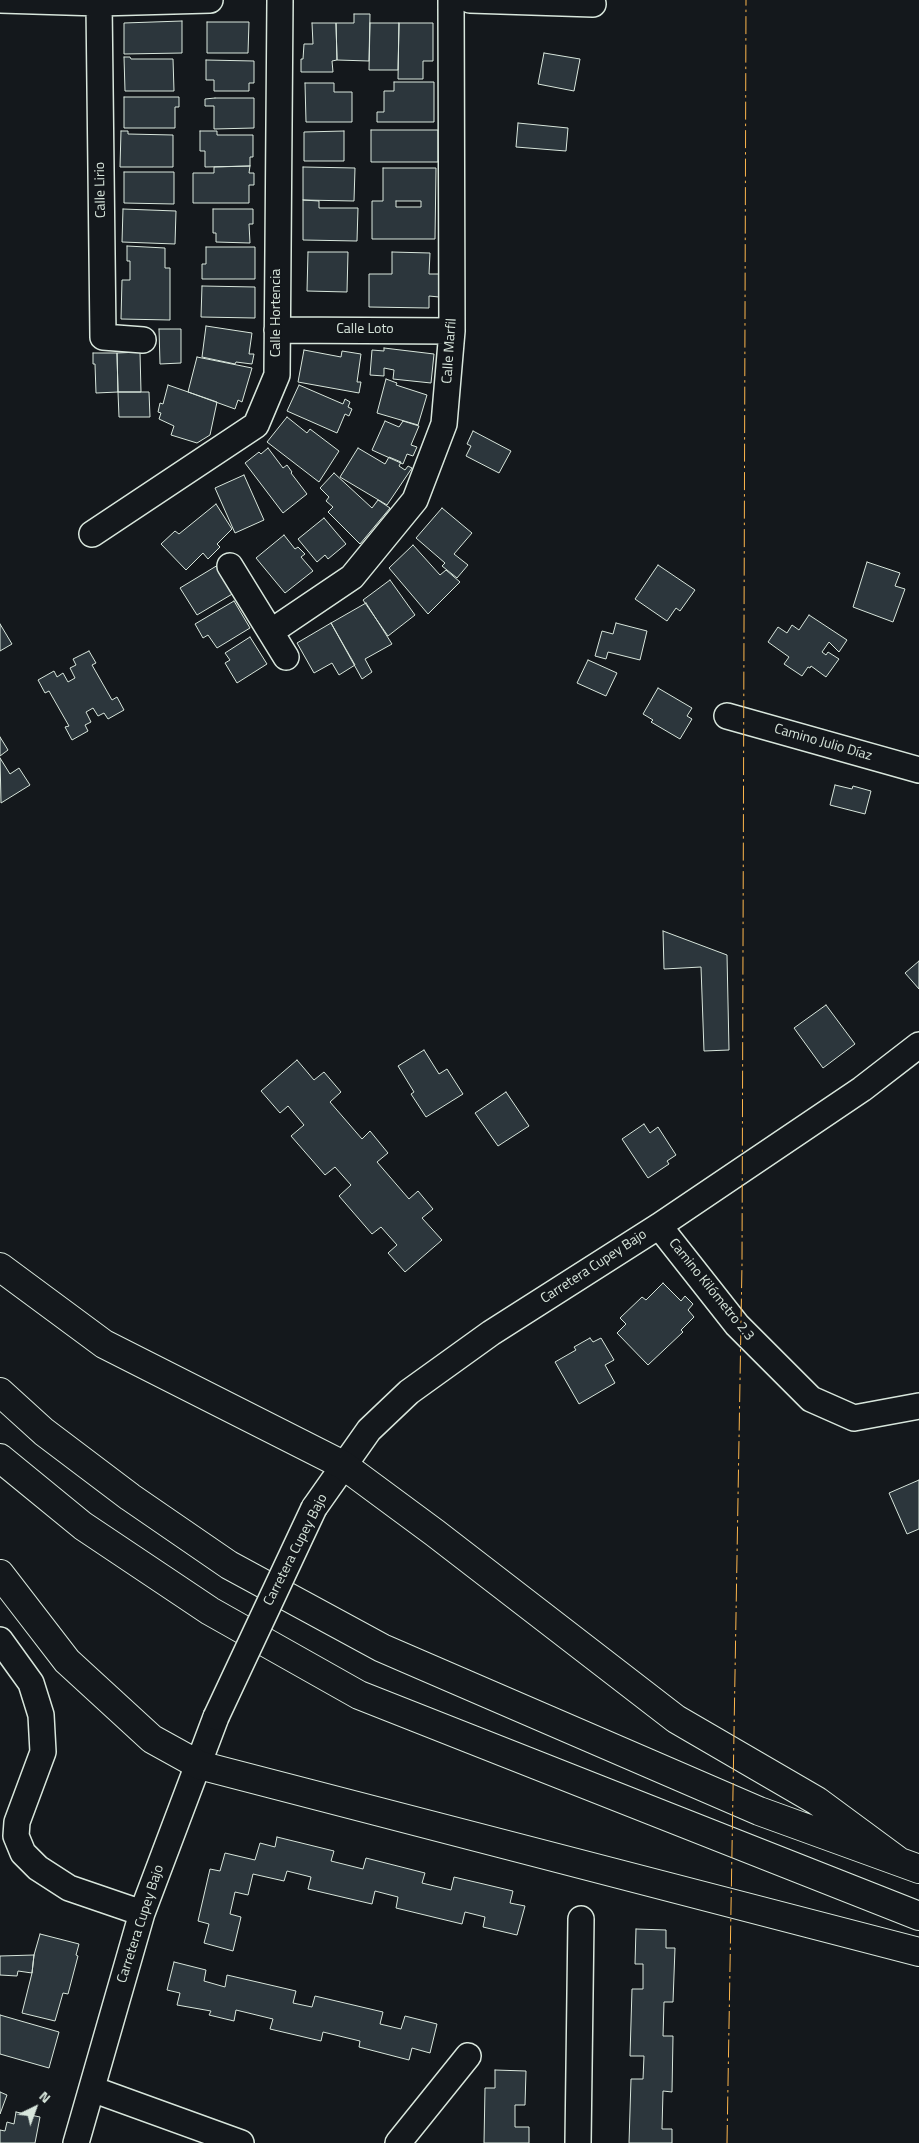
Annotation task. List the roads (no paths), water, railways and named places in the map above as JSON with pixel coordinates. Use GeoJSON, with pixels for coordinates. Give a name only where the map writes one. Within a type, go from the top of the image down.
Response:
{"type":"FeatureCollection","features":[{"type":"Feature","properties":{"kind":"main road"},"geometry":{"type":"LineString","coordinates":[[0,1267],[104,1344],[343,1465],[435,1533],[676,1719],[816,1801],[908,1865]]}},
{"type":"Feature","properties":{"kind":"main road"},"geometry":{"type":"LineString","coordinates":[[0,1392],[44,1432],[130,1496],[229,1565],[382,1648],[758,1811],[908,1865]]}},
{"type":"Feature","properties":{"kind":"main road"},"geometry":{"type":"LineString","coordinates":[[0,1458],[83,1526],[210,1612],[359,1695],[919,1916]]}},
{"type":"Feature","properties":{"kind":"main road"},"geometry":{"type":"LineString","coordinates":[[0,1574],[67,1661],[152,1739],[199,1765],[919,1952]]}},
{"type":"Feature","properties":{"kind":"street"},"geometry":{"type":"LineString","coordinates":[[0,0],[100,3],[210,0]]}},
{"type":"Feature","properties":{"kind":"street","name":"Calle Hortencia"},"geometry":{"type":"LineString","coordinates":[[92,534],[256,425],[277,375],[280,0]]}},
{"type":"Feature","properties":{"kind":"street","name":"Calle Marfil"},"geometry":{"type":"LineString","coordinates":[[272,632],[352,577],[415,500],[444,424],[452,331],[450,0]]}},
{"type":"Feature","properties":{"kind":"street"},"geometry":{"type":"LineString","coordinates":[[470,0],[593,4]]}},
{"type":"Feature","properties":{"kind":"street","name":"Calle Lirio"},"geometry":{"type":"LineString","coordinates":[[100,3],[102,338],[143,340]]}},
{"type":"Feature","properties":{"kind":"street","name":"Calle Loto"},"geometry":{"type":"LineString","coordinates":[[277,330],[452,331]]}},
{"type":"Feature","properties":{"kind":"street"},"geometry":{"type":"LineString","coordinates":[[230,566],[286,657]]}},
{"type":"Feature","properties":{"kind":"street","name":"Camino Julio Díaz"},"geometry":{"type":"LineString","coordinates":[[728,716],[919,770]]}},
{"type":"Feature","properties":{"kind":"street","name":"Carretera Cupey Bajo"},"geometry":{"type":"LineString","coordinates":[[76,2143],[142,1913],[216,1717],[314,1508],[369,1430],[409,1392],[491,1333],[659,1226],[862,1089],[919,1045]]}},
{"type":"Feature","properties":{"kind":"street","name":"Camino Kilómetro 2.3"},"geometry":{"type":"LineString","coordinates":[[659,1226],[737,1325],[811,1399],[854,1418],[919,1406]]}},
{"type":"Feature","properties":{"kind":"street"},"geometry":{"type":"LineString","coordinates":[[0,1640],[30,1683],[41,1715],[42,1752],[17,1822],[16,1836],[23,1853],[38,1868],[69,1888],[142,1913]]}},
{"type":"Feature","properties":{"kind":"street"},"geometry":{"type":"LineString","coordinates":[[578,2143],[582,1919]]}},
{"type":"Feature","properties":{"kind":"street"},"geometry":{"type":"LineString","coordinates":[[398,2143],[468,2056]]}},
{"type":"Feature","properties":{"kind":"street"},"geometry":{"type":"LineString","coordinates":[[92,2089],[241,2143]]}}]}
